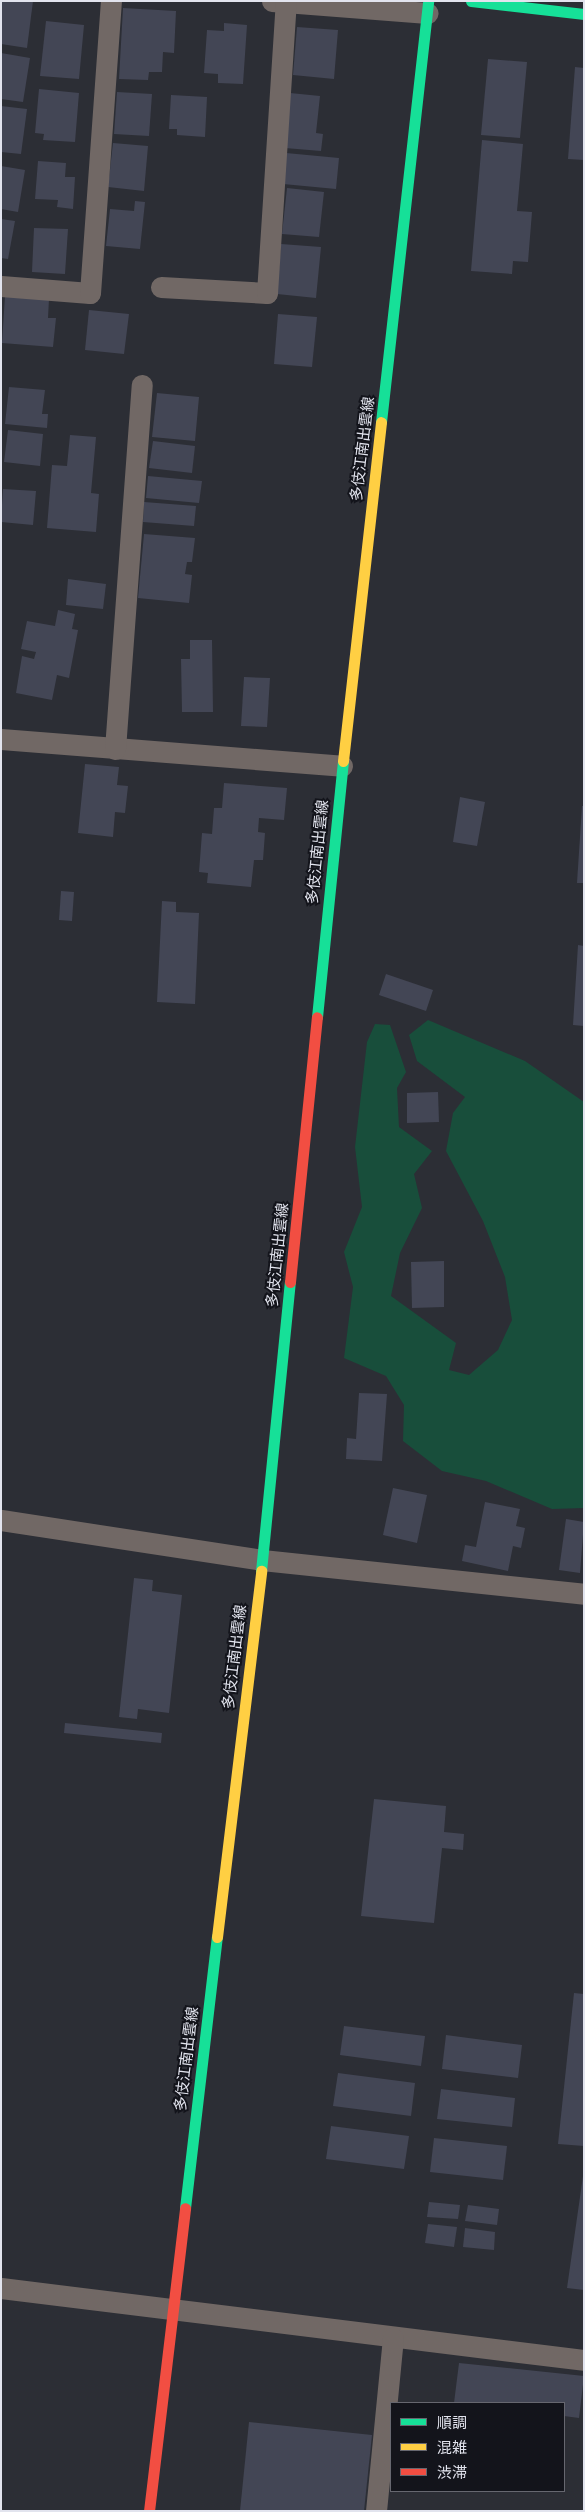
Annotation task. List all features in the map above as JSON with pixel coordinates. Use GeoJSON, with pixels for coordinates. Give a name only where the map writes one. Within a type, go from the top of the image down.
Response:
{"type":"FeatureCollection","features":[{"type":"Feature","properties":{"kind":"main road"},"geometry":{"type":"LineString","coordinates":[[471,1],[584,14]]}},
{"type":"Feature","properties":{"kind":"main road","name":"多伎江南出雲線"},"geometry":{"type":"LineString","coordinates":[[150,2511],[262,1560],[342,766],[428,7]]}},
{"type":"Feature","properties":{"kind":"street"},"geometry":{"type":"LineString","coordinates":[[1,286],[90,293],[111,1]]}},
{"type":"Feature","properties":{"kind":"street"},"geometry":{"type":"LineString","coordinates":[[161,287],[267,293],[279,2],[428,7]]}},
{"type":"Feature","properties":{"kind":"street"},"geometry":{"type":"LineString","coordinates":[[115,748],[142,385]]}},
{"type":"Feature","properties":{"kind":"street"},"geometry":{"type":"LineString","coordinates":[[1,739],[342,766]]}},
{"type":"Feature","properties":{"kind":"street"},"geometry":{"type":"LineString","coordinates":[[1,1520],[262,1560],[584,1594]]}},
{"type":"Feature","properties":{"kind":"street"},"geometry":{"type":"LineString","coordinates":[[1,2288],[172,2312],[584,2360]]}},
{"type":"Feature","properties":{"kind":"street"},"geometry":{"type":"LineString","coordinates":[[376,2511],[393,2338]]}},
{"type":"Feature","properties":{"kind":"green space"},"geometry":{"type":"Polygon","coordinates":[[[428,1020],[525,1061],[584,1102],[584,1508],[552,1509],[486,1481],[442,1471],[403,1441],[404,1405],[386,1376],[344,1358],[353,1287],[344,1252],[362,1207],[355,1147],[367,1042],[375,1024],[390,1025],[406,1072],[397,1088],[399,1127],[432,1151],[414,1174],[422,1208],[400,1253],[391,1296],[456,1343],[449,1370],[469,1375],[498,1350],[512,1320],[505,1277],[483,1221],[446,1151],[453,1113],[465,1097],[417,1061],[409,1035],[428,1020]]]}},
{"type":"Feature","properties":{"kind":"building"},"geometry":{"type":"Polygon","coordinates":[[[1,1],[33,1],[27,48],[1,44],[1,1]]]}},
{"type":"Feature","properties":{"kind":"building"},"geometry":{"type":"Polygon","coordinates":[[[123,8],[176,11],[174,53],[163,52],[162,72],[149,72],[148,80],[119,79],[123,8]]]}},
{"type":"Feature","properties":{"kind":"building"},"geometry":{"type":"Polygon","coordinates":[[[46,21],[84,25],[79,79],[40,76],[46,21]]]}},
{"type":"Feature","properties":{"kind":"building"},"geometry":{"type":"Polygon","coordinates":[[[224,23],[247,25],[243,84],[218,83],[218,74],[204,73],[207,30],[224,31],[224,23]]]}},
{"type":"Feature","properties":{"kind":"building"},"geometry":{"type":"Polygon","coordinates":[[[297,27],[338,30],[334,79],[293,75],[297,27]]]}},
{"type":"Feature","properties":{"kind":"building"},"geometry":{"type":"Polygon","coordinates":[[[1,53],[30,58],[23,102],[1,99],[1,53]]]}},
{"type":"Feature","properties":{"kind":"building"},"geometry":{"type":"Polygon","coordinates":[[[488,59],[527,62],[520,138],[481,135],[488,59]]]}},
{"type":"Feature","properties":{"kind":"building"},"geometry":{"type":"Polygon","coordinates":[[[575,67],[584,68],[584,160],[568,159],[575,67]]]}},
{"type":"Feature","properties":{"kind":"building"},"geometry":{"type":"Polygon","coordinates":[[[39,89],[79,93],[75,142],[43,140],[44,134],[35,133],[39,89]]]}},
{"type":"Feature","properties":{"kind":"building"},"geometry":{"type":"Polygon","coordinates":[[[117,92],[152,94],[149,136],[114,134],[117,92]]]}},
{"type":"Feature","properties":{"kind":"building"},"geometry":{"type":"Polygon","coordinates":[[[290,93],[320,96],[316,133],[323,134],[321,151],[285,148],[290,93]]]}},
{"type":"Feature","properties":{"kind":"building"},"geometry":{"type":"Polygon","coordinates":[[[171,95],[207,97],[205,137],[177,135],[177,129],[169,129],[171,95]]]}},
{"type":"Feature","properties":{"kind":"building"},"geometry":{"type":"Polygon","coordinates":[[[1,106],[27,109],[21,154],[1,152],[1,106]]]}},
{"type":"Feature","properties":{"kind":"building"},"geometry":{"type":"Polygon","coordinates":[[[482,140],[523,144],[517,211],[532,212],[528,262],[513,261],[512,274],[471,271],[482,140]]]}},
{"type":"Feature","properties":{"kind":"building"},"geometry":{"type":"Polygon","coordinates":[[[113,143],[148,146],[144,191],[108,187],[113,143]]]}},
{"type":"Feature","properties":{"kind":"building"},"geometry":{"type":"Polygon","coordinates":[[[286,153],[339,158],[336,189],[283,184],[286,153]]]}},
{"type":"Feature","properties":{"kind":"building"},"geometry":{"type":"Polygon","coordinates":[[[38,161],[66,163],[65,177],[75,177],[73,209],[57,207],[58,200],[35,199],[38,161]]]}},
{"type":"Feature","properties":{"kind":"building"},"geometry":{"type":"Polygon","coordinates":[[[1,166],[25,170],[18,212],[1,209],[1,166]]]}},
{"type":"Feature","properties":{"kind":"building"},"geometry":{"type":"Polygon","coordinates":[[[287,188],[324,192],[319,237],[282,234],[287,188]]]}},
{"type":"Feature","properties":{"kind":"building"},"geometry":{"type":"Polygon","coordinates":[[[135,201],[145,202],[140,249],[106,246],[110,209],[134,211],[135,201]]]}},
{"type":"Feature","properties":{"kind":"building"},"geometry":{"type":"Polygon","coordinates":[[[1,219],[15,221],[8,259],[1,258],[1,219]]]}},
{"type":"Feature","properties":{"kind":"building"},"geometry":{"type":"Polygon","coordinates":[[[34,228],[68,229],[65,274],[32,272],[34,228]]]}},
{"type":"Feature","properties":{"kind":"building"},"geometry":{"type":"Polygon","coordinates":[[[281,244],[321,247],[316,298],[277,294],[281,244]]]}},
{"type":"Feature","properties":{"kind":"building"},"geometry":{"type":"Polygon","coordinates":[[[5,296],[49,299],[48,318],[56,318],[53,347],[2,343],[5,296]]]}},
{"type":"Feature","properties":{"kind":"building"},"geometry":{"type":"Polygon","coordinates":[[[89,310],[129,314],[124,354],[85,350],[89,310]]]}},
{"type":"Feature","properties":{"kind":"building"},"geometry":{"type":"Polygon","coordinates":[[[278,314],[317,317],[312,367],[274,364],[278,314]]]}},
{"type":"Feature","properties":{"kind":"building"},"geometry":{"type":"Polygon","coordinates":[[[9,387],[45,390],[42,414],[48,414],[47,428],[5,424],[9,387]]]}},
{"type":"Feature","properties":{"kind":"building"},"geometry":{"type":"Polygon","coordinates":[[[157,393],[199,397],[195,441],[152,437],[157,393]]]}},
{"type":"Feature","properties":{"kind":"building"},"geometry":{"type":"Polygon","coordinates":[[[8,430],[43,434],[40,466],[4,462],[8,430]]]}},
{"type":"Feature","properties":{"kind":"building"},"geometry":{"type":"Polygon","coordinates":[[[70,435],[96,437],[91,493],[99,494],[96,532],[47,528],[52,465],[67,466],[70,435]]]}},
{"type":"Feature","properties":{"kind":"building"},"geometry":{"type":"Polygon","coordinates":[[[153,441],[195,446],[192,473],[149,468],[153,441]]]}},
{"type":"Feature","properties":{"kind":"building"},"geometry":{"type":"Polygon","coordinates":[[[148,476],[202,481],[199,503],[146,498],[148,476]]]}},
{"type":"Feature","properties":{"kind":"building"},"geometry":{"type":"Polygon","coordinates":[[[3,489],[36,491],[33,525],[1,522],[3,489]]]}},
{"type":"Feature","properties":{"kind":"building"},"geometry":{"type":"Polygon","coordinates":[[[144,502],[196,506],[194,526],[143,522],[144,502]]]}},
{"type":"Feature","properties":{"kind":"building"},"geometry":{"type":"Polygon","coordinates":[[[144,534],[195,538],[192,562],[187,562],[185,574],[192,575],[189,603],[138,598],[144,534]]]}},
{"type":"Feature","properties":{"kind":"building"},"geometry":{"type":"Polygon","coordinates":[[[68,579],[106,584],[103,609],[66,605],[68,579]]]}},
{"type":"Feature","properties":{"kind":"building"},"geometry":{"type":"Polygon","coordinates":[[[58,610],[75,614],[72,629],[78,630],[69,678],[57,675],[52,700],[16,693],[22,656],[34,659],[36,652],[21,649],[27,621],[55,626],[58,610]]]}},
{"type":"Feature","properties":{"kind":"building"},"geometry":{"type":"Polygon","coordinates":[[[190,640],[212,640],[213,712],[182,712],[181,659],[190,659],[190,640]]]}},
{"type":"Feature","properties":{"kind":"building"},"geometry":{"type":"Polygon","coordinates":[[[244,677],[270,678],[267,727],[241,726],[244,677]]]}},
{"type":"Feature","properties":{"kind":"building"},"geometry":{"type":"Polygon","coordinates":[[[85,764],[119,767],[117,785],[128,786],[125,813],[115,812],[113,837],[78,833],[85,764]]]}},
{"type":"Feature","properties":{"kind":"building"},"geometry":{"type":"Polygon","coordinates":[[[224,783],[287,788],[284,820],[259,818],[258,832],[265,833],[263,860],[254,860],[251,887],[207,883],[208,873],[199,872],[202,833],[212,834],[214,808],[222,808],[224,783]]]}},
{"type":"Feature","properties":{"kind":"building"},"geometry":{"type":"Polygon","coordinates":[[[460,797],[485,802],[477,846],[453,842],[460,797]]]}},
{"type":"Feature","properties":{"kind":"building"},"geometry":{"type":"Polygon","coordinates":[[[582,806],[584,806],[584,883],[577,883],[582,806]]]}},
{"type":"Feature","properties":{"kind":"building"},"geometry":{"type":"Polygon","coordinates":[[[61,891],[74,892],[72,921],[59,920],[61,891]]]}},
{"type":"Feature","properties":{"kind":"building"},"geometry":{"type":"Polygon","coordinates":[[[162,901],[176,902],[176,912],[199,913],[195,1004],[157,1002],[162,901]]]}},
{"type":"Feature","properties":{"kind":"building"},"geometry":{"type":"Polygon","coordinates":[[[578,945],[584,946],[584,1026],[573,1025],[578,945]]]}},
{"type":"Feature","properties":{"kind":"building"},"geometry":{"type":"Polygon","coordinates":[[[386,974],[433,990],[426,1011],[379,995],[386,974]]]}},
{"type":"Feature","properties":{"kind":"building"},"geometry":{"type":"Polygon","coordinates":[[[438,1092],[439,1122],[407,1123],[407,1093],[438,1092]]]}},
{"type":"Feature","properties":{"kind":"building"},"geometry":{"type":"Polygon","coordinates":[[[444,1261],[444,1307],[412,1308],[411,1262],[444,1261]]]}},
{"type":"Feature","properties":{"kind":"building"},"geometry":{"type":"Polygon","coordinates":[[[359,1393],[387,1394],[382,1461],[346,1459],[347,1438],[356,1439],[359,1393]]]}},
{"type":"Feature","properties":{"kind":"building"},"geometry":{"type":"Polygon","coordinates":[[[393,1488],[427,1495],[417,1543],[383,1535],[393,1488]]]}},
{"type":"Feature","properties":{"kind":"building"},"geometry":{"type":"Polygon","coordinates":[[[485,1502],[520,1509],[516,1526],[525,1528],[521,1548],[513,1546],[508,1571],[462,1561],[465,1545],[476,1547],[485,1502]]]}},
{"type":"Feature","properties":{"kind":"building"},"geometry":{"type":"Polygon","coordinates":[[[566,1519],[584,1522],[580,1573],[559,1570],[566,1519]]]}},
{"type":"Feature","properties":{"kind":"building"},"geometry":{"type":"Polygon","coordinates":[[[134,1578],[153,1580],[152,1591],[182,1595],[169,1713],[138,1709],[137,1719],[119,1717],[134,1578]]]}},
{"type":"Feature","properties":{"kind":"building"},"geometry":{"type":"Polygon","coordinates":[[[65,1723],[162,1733],[161,1743],[64,1733],[65,1723]]]}},
{"type":"Feature","properties":{"kind":"building"},"geometry":{"type":"Polygon","coordinates":[[[374,1799],[446,1806],[444,1832],[464,1834],[463,1850],[442,1848],[434,1923],[361,1916],[374,1799]]]}},
{"type":"Feature","properties":{"kind":"building"},"geometry":{"type":"Polygon","coordinates":[[[574,1993],[584,1994],[584,2146],[558,2144],[574,1993]]]}},
{"type":"Feature","properties":{"kind":"building"},"geometry":{"type":"Polygon","coordinates":[[[344,2026],[425,2036],[421,2066],[340,2055],[344,2026]]]}},
{"type":"Feature","properties":{"kind":"building"},"geometry":{"type":"Polygon","coordinates":[[[446,2035],[522,2045],[518,2078],[442,2069],[446,2035]]]}},
{"type":"Feature","properties":{"kind":"building"},"geometry":{"type":"Polygon","coordinates":[[[338,2073],[415,2083],[411,2116],[333,2106],[338,2073]]]}},
{"type":"Feature","properties":{"kind":"building"},"geometry":{"type":"Polygon","coordinates":[[[441,2089],[515,2098],[512,2127],[437,2119],[441,2089]]]}},
{"type":"Feature","properties":{"kind":"building"},"geometry":{"type":"Polygon","coordinates":[[[331,2126],[409,2136],[404,2169],[326,2159],[331,2126]]]}},
{"type":"Feature","properties":{"kind":"building"},"geometry":{"type":"Polygon","coordinates":[[[434,2138],[507,2146],[503,2180],[430,2172],[434,2138]]]}},
{"type":"Feature","properties":{"kind":"building"},"geometry":{"type":"Polygon","coordinates":[[[584,2177],[584,2290],[567,2288],[584,2177]]]}},
{"type":"Feature","properties":{"kind":"building"},"geometry":{"type":"Polygon","coordinates":[[[429,2202],[460,2205],[458,2219],[427,2217],[429,2202]]]}},
{"type":"Feature","properties":{"kind":"building"},"geometry":{"type":"Polygon","coordinates":[[[468,2205],[499,2209],[497,2225],[465,2221],[468,2205]]]}},
{"type":"Feature","properties":{"kind":"building"},"geometry":{"type":"Polygon","coordinates":[[[428,2224],[457,2227],[454,2247],[425,2243],[428,2224]]]}},
{"type":"Feature","properties":{"kind":"building"},"geometry":{"type":"Polygon","coordinates":[[[465,2228],[495,2232],[494,2250],[463,2247],[465,2228]]]}},
{"type":"Feature","properties":{"kind":"building"},"geometry":{"type":"Polygon","coordinates":[[[459,2363],[584,2376],[579,2418],[565,2416],[565,2402],[454,2402],[459,2363]]]}},
{"type":"Feature","properties":{"kind":"building"},"geometry":{"type":"Polygon","coordinates":[[[249,2422],[372,2435],[364,2511],[240,2511],[249,2422]]]}},
{"type":"Feature","properties":{"kind":"traffic: fast"},"geometry":{"type":"LineString","coordinates":[[381,422],[428,1]]}},
{"type":"Feature","properties":{"kind":"traffic: fast"},"geometry":{"type":"LineString","coordinates":[[471,1],[584,14]]}},
{"type":"Feature","properties":{"kind":"traffic: fast"},"geometry":{"type":"LineString","coordinates":[[317,1017],[343,761]]}},
{"type":"Feature","properties":{"kind":"traffic: fast"},"geometry":{"type":"LineString","coordinates":[[261,1571],[290,1282]]}},
{"type":"Feature","properties":{"kind":"traffic: fast"},"geometry":{"type":"LineString","coordinates":[[185,2208],[217,1937]]}},
{"type":"Feature","properties":{"kind":"traffic: slow"},"geometry":{"type":"LineString","coordinates":[[343,761],[381,422]]}},
{"type":"Feature","properties":{"kind":"traffic: slow"},"geometry":{"type":"LineString","coordinates":[[217,1937],[261,1571]]}},
{"type":"Feature","properties":{"kind":"traffic: jam"},"geometry":{"type":"LineString","coordinates":[[290,1282],[317,1017]]}},
{"type":"Feature","properties":{"kind":"traffic: jam"},"geometry":{"type":"LineString","coordinates":[[149,2511],[185,2208]]}}]}
